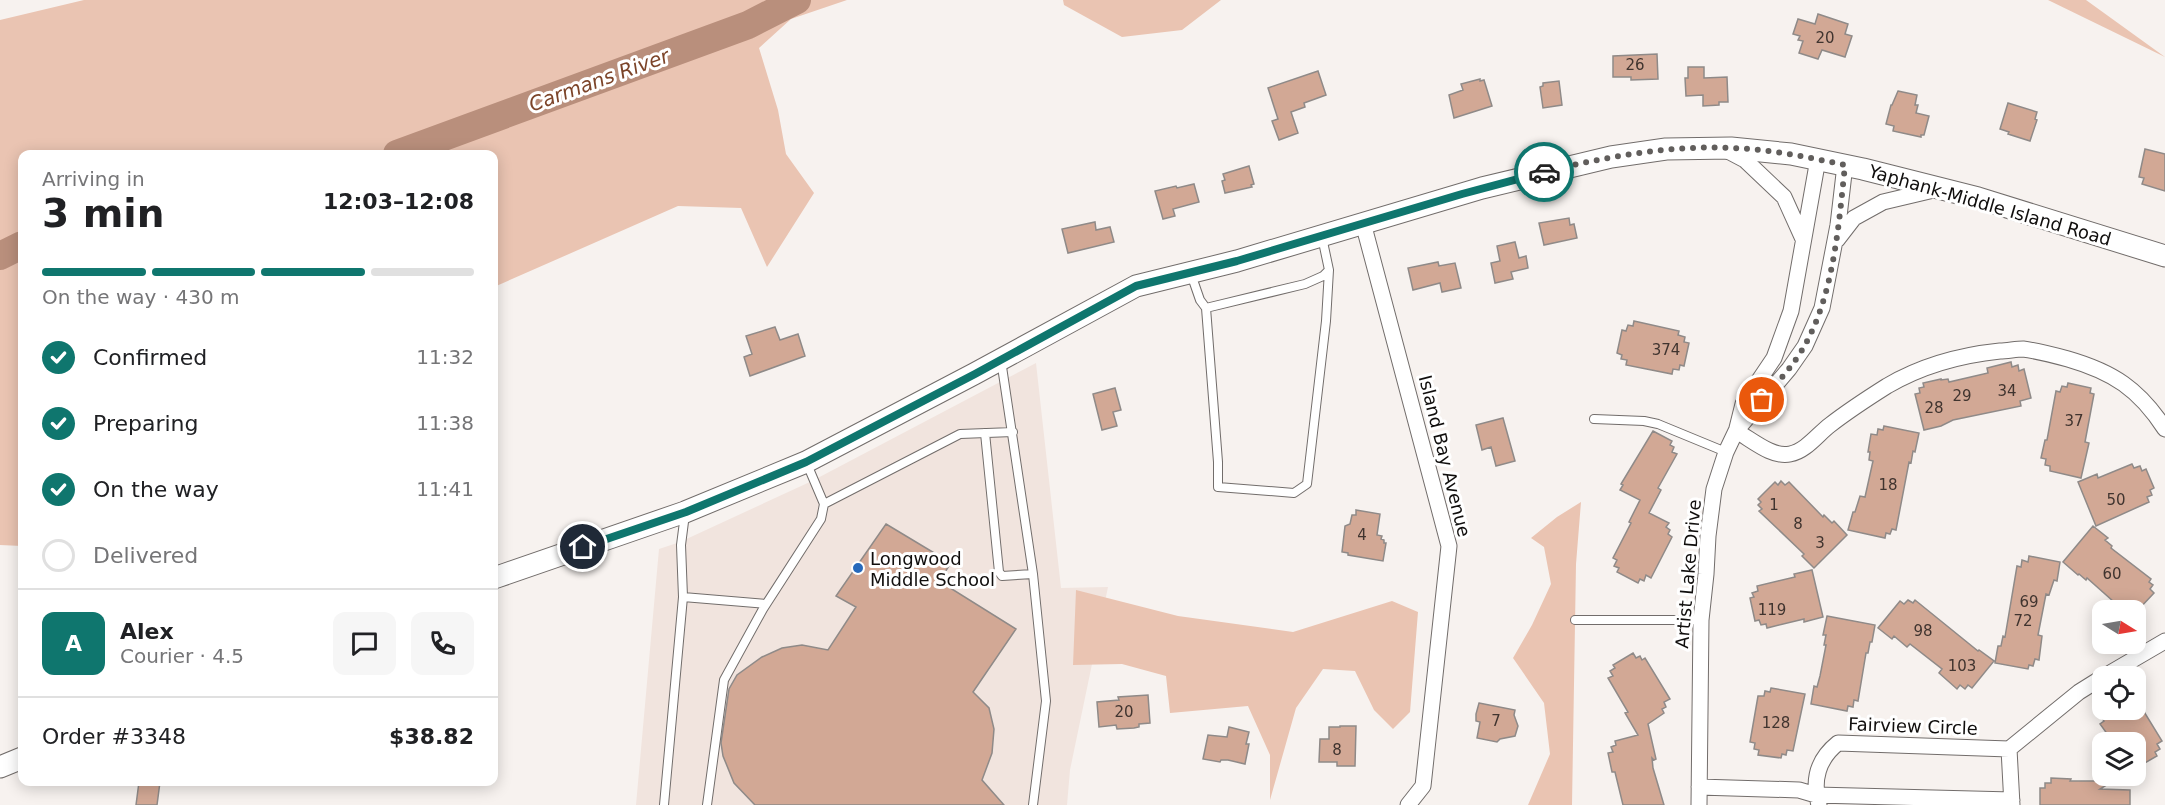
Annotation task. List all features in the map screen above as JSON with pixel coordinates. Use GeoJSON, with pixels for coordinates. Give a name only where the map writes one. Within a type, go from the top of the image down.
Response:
{"type":"FeatureCollection","features":[{"type":"Feature","properties":{"kind":"main road","name":"Yaphank-Middle Island Road"},"geometry":{"type":"LineString","coordinates":[[498,577],[686,512],[806,462],[1136,286],[1322,236],[1482,188],[1611,157],[1666,149],[1722,148],[1818,159],[1941,188],[2165,256]]}},
{"type":"Feature","properties":{"kind":"main road"},"geometry":{"type":"LineString","coordinates":[[0,767],[18,760]]}},
{"type":"Feature","properties":{"kind":"street"},"geometry":{"type":"LineString","coordinates":[[1722,148],[1745,160],[1784,197],[1804,240]]}},
{"type":"Feature","properties":{"kind":"street"},"geometry":{"type":"LineString","coordinates":[[1818,159],[1791,311],[1774,358],[1743,404],[1736,431],[1773,453],[1790,454],[1811,442],[1829,425],[1887,386],[1922,369],[1974,354],[2021,349],[2055,355],[2088,365],[2115,377],[2139,396],[2165,429]]}},
{"type":"Feature","properties":{"kind":"street","name":"Artist Lake Drive"},"geometry":{"type":"LineString","coordinates":[[1699,805],[1701,620],[1714,489],[1726,452],[1736,431],[1789,369],[1805,346],[1822,308],[1835,242],[1845,165]]}},
{"type":"Feature","properties":{"kind":"street"},"geometry":{"type":"LineString","coordinates":[[1835,242],[1854,218],[1883,202],[1941,188]]}},
{"type":"Feature","properties":{"kind":"street","name":"Island Bay Avenue"},"geometry":{"type":"LineString","coordinates":[[1363,223],[1449,546],[1423,786],[1408,805]]}},
{"type":"Feature","properties":{"kind":"street"},"geometry":{"type":"LineString","coordinates":[[2123,666],[2165,641]]}},
{"type":"Feature","properties":{"kind":"street"},"geometry":{"type":"LineString","coordinates":[[1699,787],[1798,790],[1817,800],[2012,802],[2009,749],[2079,692],[2092,684]]}},
{"type":"Feature","properties":{"kind":"street","name":"Fairview Circle"},"geometry":{"type":"LineString","coordinates":[[1817,800],[1816,774],[1829,750],[1838,743],[2009,749]]}},
{"type":"Feature","properties":{"kind":"lane"},"geometry":{"type":"LineString","coordinates":[[1191,273],[1200,300],[1206,308],[1218,487],[1294,493],[1307,484],[1326,321],[1329,270],[1322,236]]}},
{"type":"Feature","properties":{"kind":"lane"},"geometry":{"type":"LineString","coordinates":[[1206,308],[1305,284],[1323,276],[1329,270]]}},
{"type":"Feature","properties":{"kind":"lane"},"geometry":{"type":"LineString","coordinates":[[1001,360],[1033,574],[1046,701],[1033,805]]}},
{"type":"Feature","properties":{"kind":"lane"},"geometry":{"type":"LineString","coordinates":[[1594,419],[1644,421],[1658,424],[1726,452]]}},
{"type":"Feature","properties":{"kind":"lane"},"geometry":{"type":"LineString","coordinates":[[824,504],[960,434],[1013,432]]}},
{"type":"Feature","properties":{"kind":"lane"},"geometry":{"type":"LineString","coordinates":[[985,433],[999,572],[1002,576],[1033,574]]}},
{"type":"Feature","properties":{"kind":"lane"},"geometry":{"type":"LineString","coordinates":[[706,805],[724,680],[766,604],[821,519],[824,504],[806,462]]}},
{"type":"Feature","properties":{"kind":"lane"},"geometry":{"type":"LineString","coordinates":[[664,805],[683,597],[681,545],[686,512]]}},
{"type":"Feature","properties":{"kind":"lane"},"geometry":{"type":"LineString","coordinates":[[683,597],[766,604]]}},
{"type":"Feature","properties":{"kind":"lane"},"geometry":{"type":"LineString","coordinates":[[1575,620],[1701,620]]}},
{"type":"Feature","properties":{"kind":"shaded area"},"geometry":{"type":"Polygon","coordinates":[[[84,0],[847,0],[791,19],[759,48],[778,110],[786,154],[814,193],[767,267],[741,208],[678,206],[498,285],[498,150],[18,150],[18,546],[0,545],[0,20],[84,0]]]}},
{"type":"Feature","properties":{"kind":"shaded area"},"geometry":{"type":"Polygon","coordinates":[[[1063,0],[1221,0],[1182,30],[1122,37],[1064,5],[1063,0]]]}},
{"type":"Feature","properties":{"kind":"shaded area"},"geometry":{"type":"Polygon","coordinates":[[[2048,0],[2086,0],[2165,57],[2048,0]]]}},
{"type":"Feature","properties":{"kind":"shaded area","name":"Longwood Middle School"},"geometry":{"type":"Polygon","coordinates":[[[1036,363],[1061,588],[1108,587],[1070,770],[1067,805],[636,805],[659,549],[680,542],[812,481],[1036,363]]]}},
{"type":"Feature","properties":{"kind":"shaded area"},"geometry":{"type":"Polygon","coordinates":[[[1581,502],[1576,564],[1572,805],[1528,805],[1550,754],[1544,703],[1513,658],[1532,625],[1551,584],[1544,547],[1531,538],[1557,517],[1581,502]]]}},
{"type":"Feature","properties":{"kind":"shaded area"},"geometry":{"type":"Polygon","coordinates":[[[1076,590],[1178,616],[1293,632],[1392,601],[1418,612],[1410,712],[1393,729],[1374,710],[1355,671],[1323,669],[1296,708],[1270,800],[1270,755],[1248,706],[1170,713],[1166,676],[1122,664],[1073,665],[1076,590]]]}},
{"type":"Feature","properties":{"kind":"building"},"geometry":{"type":"Polygon","coordinates":[[[1818,14],[1848,24],[1845,34],[1852,36],[1845,57],[1822,50],[1818,59],[1799,53],[1803,41],[1798,40],[1800,36],[1793,34],[1798,19],[1815,24],[1818,14]]]}},
{"type":"Feature","properties":{"kind":"building"},"geometry":{"type":"Polygon","coordinates":[[[1657,54],[1658,79],[1631,80],[1631,77],[1613,77],[1613,56],[1657,54]]]}},
{"type":"Feature","properties":{"kind":"building"},"geometry":{"type":"Polygon","coordinates":[[[1688,67],[1704,67],[1704,78],[1727,77],[1728,102],[1703,106],[1703,95],[1686,96],[1685,78],[1688,78],[1688,67]]]}},
{"type":"Feature","properties":{"kind":"building"},"geometry":{"type":"Polygon","coordinates":[[[1318,71],[1326,95],[1304,103],[1305,107],[1291,112],[1298,133],[1279,140],[1272,121],[1278,119],[1268,88],[1318,71]]]}},
{"type":"Feature","properties":{"kind":"building"},"geometry":{"type":"Polygon","coordinates":[[[1480,79],[1480,81],[1484,80],[1492,106],[1454,118],[1449,95],[1463,90],[1461,84],[1480,79]]]}},
{"type":"Feature","properties":{"kind":"building"},"geometry":{"type":"Polygon","coordinates":[[[1559,81],[1562,105],[1543,108],[1540,87],[1543,83],[1559,81]]]}},
{"type":"Feature","properties":{"kind":"building"},"geometry":{"type":"Polygon","coordinates":[[[1898,91],[1917,95],[1916,113],[1929,116],[1924,135],[1921,137],[1893,131],[1894,126],[1886,124],[1898,91]]]}},
{"type":"Feature","properties":{"kind":"building"},"geometry":{"type":"Polygon","coordinates":[[[2008,103],[2037,112],[2035,119],[2037,120],[2030,141],[2000,129],[2008,103]]]}},
{"type":"Feature","properties":{"kind":"building"},"geometry":{"type":"Polygon","coordinates":[[[2145,149],[2165,154],[2165,191],[2142,184],[2144,178],[2139,177],[2145,149]]]}},
{"type":"Feature","properties":{"kind":"building"},"geometry":{"type":"Polygon","coordinates":[[[1249,166],[1254,184],[1251,185],[1252,187],[1225,193],[1223,174],[1249,166]]]}},
{"type":"Feature","properties":{"kind":"building"},"geometry":{"type":"Polygon","coordinates":[[[1194,184],[1199,202],[1173,209],[1175,216],[1163,219],[1155,191],[1194,184]]]}},
{"type":"Feature","properties":{"kind":"building"},"geometry":{"type":"Polygon","coordinates":[[[1569,218],[1570,225],[1574,224],[1577,238],[1544,245],[1539,223],[1569,218]]]}},
{"type":"Feature","properties":{"kind":"building"},"geometry":{"type":"Polygon","coordinates":[[[1095,222],[1096,230],[1110,227],[1114,242],[1068,253],[1062,229],[1095,222]]]}},
{"type":"Feature","properties":{"kind":"building"},"geometry":{"type":"Polygon","coordinates":[[[1515,242],[1519,258],[1526,256],[1528,268],[1511,272],[1513,279],[1495,283],[1491,263],[1500,261],[1497,246],[1515,242]]]}},
{"type":"Feature","properties":{"kind":"building"},"geometry":{"type":"Polygon","coordinates":[[[1438,262],[1439,266],[1455,263],[1461,288],[1442,292],[1440,283],[1413,290],[1408,268],[1438,262]]]}},
{"type":"Feature","properties":{"kind":"building"},"geometry":{"type":"Polygon","coordinates":[[[1634,321],[1679,331],[1678,335],[1685,337],[1684,342],[1689,343],[1684,366],[1680,365],[1679,370],[1673,369],[1672,374],[1626,365],[1627,360],[1621,359],[1622,355],[1617,353],[1622,330],[1626,331],[1628,325],[1633,326],[1634,321]]]}},
{"type":"Feature","properties":{"kind":"building"},"geometry":{"type":"Polygon","coordinates":[[[775,327],[780,340],[798,334],[805,356],[750,376],[744,357],[752,354],[746,336],[775,327]]]}},
{"type":"Feature","properties":{"kind":"building"},"geometry":{"type":"Polygon","coordinates":[[[2011,362],[2012,367],[2018,365],[2019,371],[2024,369],[2031,398],[2020,401],[2021,406],[1953,420],[1924,430],[1915,394],[1920,393],[1919,388],[1924,387],[1923,383],[1941,379],[1948,379],[1949,382],[1988,373],[1987,368],[2011,362]]]}},
{"type":"Feature","properties":{"kind":"building"},"geometry":{"type":"Polygon","coordinates":[[[2068,383],[2091,388],[2090,393],[2094,394],[2085,442],[2089,443],[2081,478],[2050,471],[2050,466],[2045,465],[2046,459],[2041,458],[2045,440],[2047,440],[2056,391],[2060,392],[2062,386],[2067,387],[2068,383]]]}},
{"type":"Feature","properties":{"kind":"building"},"geometry":{"type":"Polygon","coordinates":[[[1115,388],[1121,410],[1113,412],[1117,426],[1102,430],[1093,394],[1115,388]]]}},
{"type":"Feature","properties":{"kind":"building"},"geometry":{"type":"Polygon","coordinates":[[[1503,418],[1515,461],[1496,466],[1491,447],[1482,450],[1476,425],[1503,418]]]}},
{"type":"Feature","properties":{"kind":"building"},"geometry":{"type":"Polygon","coordinates":[[[1884,426],[1919,433],[1915,452],[1913,451],[1911,463],[1909,462],[1896,530],[1892,529],[1890,534],[1886,533],[1885,538],[1848,530],[1860,496],[1865,497],[1873,461],[1869,460],[1870,452],[1868,452],[1871,434],[1877,435],[1878,429],[1883,430],[1884,426]]]}},
{"type":"Feature","properties":{"kind":"building"},"geometry":{"type":"Polygon","coordinates":[[[1653,431],[1672,441],[1670,445],[1674,447],[1672,452],[1677,454],[1658,488],[1661,490],[1649,513],[1669,523],[1666,527],[1670,530],[1668,534],[1672,537],[1651,578],[1646,575],[1644,581],[1640,579],[1638,583],[1617,572],[1619,568],[1614,566],[1617,560],[1613,558],[1640,500],[1620,490],[1623,485],[1621,484],[1653,431]]]}},
{"type":"Feature","properties":{"kind":"building"},"geometry":{"type":"Polygon","coordinates":[[[2132,464],[2134,468],[2140,466],[2142,471],[2146,469],[2154,488],[2150,490],[2152,495],[2147,497],[2149,502],[2096,526],[2078,482],[2097,474],[2098,478],[2132,464]]]}},
{"type":"Feature","properties":{"kind":"building"},"geometry":{"type":"Polygon","coordinates":[[[1781,481],[1785,485],[1789,482],[1823,517],[1824,515],[1832,523],[1834,521],[1847,535],[1814,568],[1802,556],[1804,554],[1759,511],[1762,509],[1758,505],[1761,502],[1758,499],[1775,482],[1778,485],[1781,481]]]}},
{"type":"Feature","properties":{"kind":"building"},"geometry":{"type":"Polygon","coordinates":[[[1356,510],[1380,514],[1377,535],[1382,536],[1381,539],[1386,543],[1383,561],[1342,552],[1345,526],[1350,524],[1352,515],[1356,515],[1356,510]]]}},
{"type":"Feature","properties":{"kind":"building"},"geometry":{"type":"Polygon","coordinates":[[[886,524],[951,563],[939,581],[1016,629],[973,692],[989,708],[994,729],[992,753],[982,780],[1004,805],[755,805],[734,783],[723,756],[721,743],[729,689],[737,675],[762,657],[782,648],[802,645],[828,650],[856,607],[836,596],[886,524]]]}},
{"type":"Feature","properties":{"kind":"building"},"geometry":{"type":"Polygon","coordinates":[[[2093,526],[2108,538],[2105,540],[2112,546],[2111,548],[2151,579],[2149,582],[2153,585],[2150,589],[2154,593],[2146,602],[2112,600],[2087,578],[2086,580],[2078,575],[2063,562],[2093,526]]]}},
{"type":"Feature","properties":{"kind":"building"},"geometry":{"type":"Polygon","coordinates":[[[2029,556],[2060,562],[2057,581],[2054,580],[2049,595],[2046,594],[2038,635],[2042,636],[2039,660],[2035,659],[2033,666],[2029,665],[2028,669],[1995,663],[1998,646],[2001,646],[2003,636],[2005,637],[2017,566],[2021,567],[2022,560],[2028,562],[2029,556]]]}},
{"type":"Feature","properties":{"kind":"building"},"geometry":{"type":"Polygon","coordinates":[[[1812,570],[1823,617],[1767,628],[1766,624],[1761,625],[1759,620],[1755,621],[1750,598],[1754,597],[1752,593],[1758,591],[1757,586],[1795,577],[1794,574],[1812,570]]]}},
{"type":"Feature","properties":{"kind":"building"},"geometry":{"type":"Polygon","coordinates":[[[1908,600],[1913,603],[1915,600],[1978,651],[1994,661],[1972,688],[1968,685],[1965,689],[1960,685],[1957,689],[1939,673],[1942,669],[1910,644],[1907,647],[1894,636],[1892,639],[1878,628],[1900,601],[1904,604],[1908,600]]]}},
{"type":"Feature","properties":{"kind":"building"},"geometry":{"type":"Polygon","coordinates":[[[1827,616],[1875,625],[1872,642],[1866,653],[1858,701],[1854,700],[1853,707],[1848,706],[1847,711],[1811,704],[1814,686],[1817,687],[1820,676],[1826,645],[1824,645],[1826,635],[1823,635],[1827,616]]]}},
{"type":"Feature","properties":{"kind":"building"},"geometry":{"type":"Polygon","coordinates":[[[1633,653],[1636,658],[1640,656],[1642,660],[1645,658],[1670,699],[1664,702],[1666,707],[1662,709],[1664,713],[1648,724],[1656,759],[1652,758],[1653,768],[1664,805],[1623,805],[1608,753],[1613,752],[1611,747],[1616,745],[1615,741],[1638,735],[1625,713],[1628,712],[1608,678],[1613,676],[1610,671],[1615,668],[1613,665],[1633,653]]]}},
{"type":"Feature","properties":{"kind":"building"},"geometry":{"type":"Polygon","coordinates":[[[1771,688],[1805,694],[1793,751],[1787,750],[1786,755],[1782,754],[1781,758],[1758,755],[1759,750],[1754,749],[1755,743],[1750,742],[1758,696],[1764,696],[1765,691],[1770,692],[1771,688]]]}},
{"type":"Feature","properties":{"kind":"building"},"geometry":{"type":"Polygon","coordinates":[[[1148,695],[1150,723],[1139,724],[1139,727],[1134,728],[1117,729],[1116,725],[1099,727],[1097,702],[1119,700],[1118,697],[1148,695]]]}},
{"type":"Feature","properties":{"kind":"building"},"geometry":{"type":"Polygon","coordinates":[[[1479,703],[1515,710],[1514,715],[1518,726],[1515,736],[1500,739],[1497,742],[1477,738],[1480,722],[1476,721],[1476,714],[1479,703]]]}},
{"type":"Feature","properties":{"kind":"building"},"geometry":{"type":"Polygon","coordinates":[[[2146,715],[2162,741],[2157,744],[2160,749],[2155,752],[2157,756],[2146,762],[2146,732],[2106,732],[2100,724],[2104,721],[2146,720],[2146,715]]]}},
{"type":"Feature","properties":{"kind":"building"},"geometry":{"type":"Polygon","coordinates":[[[1356,726],[1355,766],[1337,766],[1337,762],[1319,762],[1320,739],[1329,739],[1329,727],[1356,726]]]}},
{"type":"Feature","properties":{"kind":"building"},"geometry":{"type":"Polygon","coordinates":[[[1229,727],[1249,732],[1245,764],[1228,760],[1220,762],[1203,759],[1208,735],[1227,737],[1229,727]]]}},
{"type":"Feature","properties":{"kind":"building"},"geometry":{"type":"Polygon","coordinates":[[[2051,778],[2071,779],[2070,781],[2092,781],[2092,786],[2105,786],[2100,789],[2130,790],[2130,805],[2040,805],[2040,788],[2045,788],[2045,783],[2051,783],[2051,778]]]}},
{"type":"Feature","properties":{"kind":"building"},"geometry":{"type":"Polygon","coordinates":[[[138,786],[159,786],[157,805],[136,805],[138,786]]]}},
{"type":"Feature","properties":{"kind":"waterway","name":"Carmans River"},"geometry":{"type":"LineString","coordinates":[[408,150],[748,25],[797,0]]}},
{"type":"Feature","properties":{"kind":"waterway","name":"Carmans River"},"geometry":{"type":"LineString","coordinates":[[0,256],[18,247]]}},
{"type":"Feature","properties":{"kind":"way so far"},"geometry":{"type":"LineString","coordinates":[[1544,172],[1611,157],[1666,149],[1731,148],[1791,154],[1845,165],[1838,225],[1822,308],[1805,346],[1789,369],[1762,400]]}},
{"type":"Feature","properties":{"kind":"place","name":"Longwood Middle School"},"geometry":{"type":"Point","coordinates":[858,568]}},
{"type":"Feature","properties":{"kind":"route"},"geometry":{"type":"LineString","coordinates":[[583,547],[686,512],[806,462],[975,374],[1136,286],[1237,261],[1544,172]]}}]}
